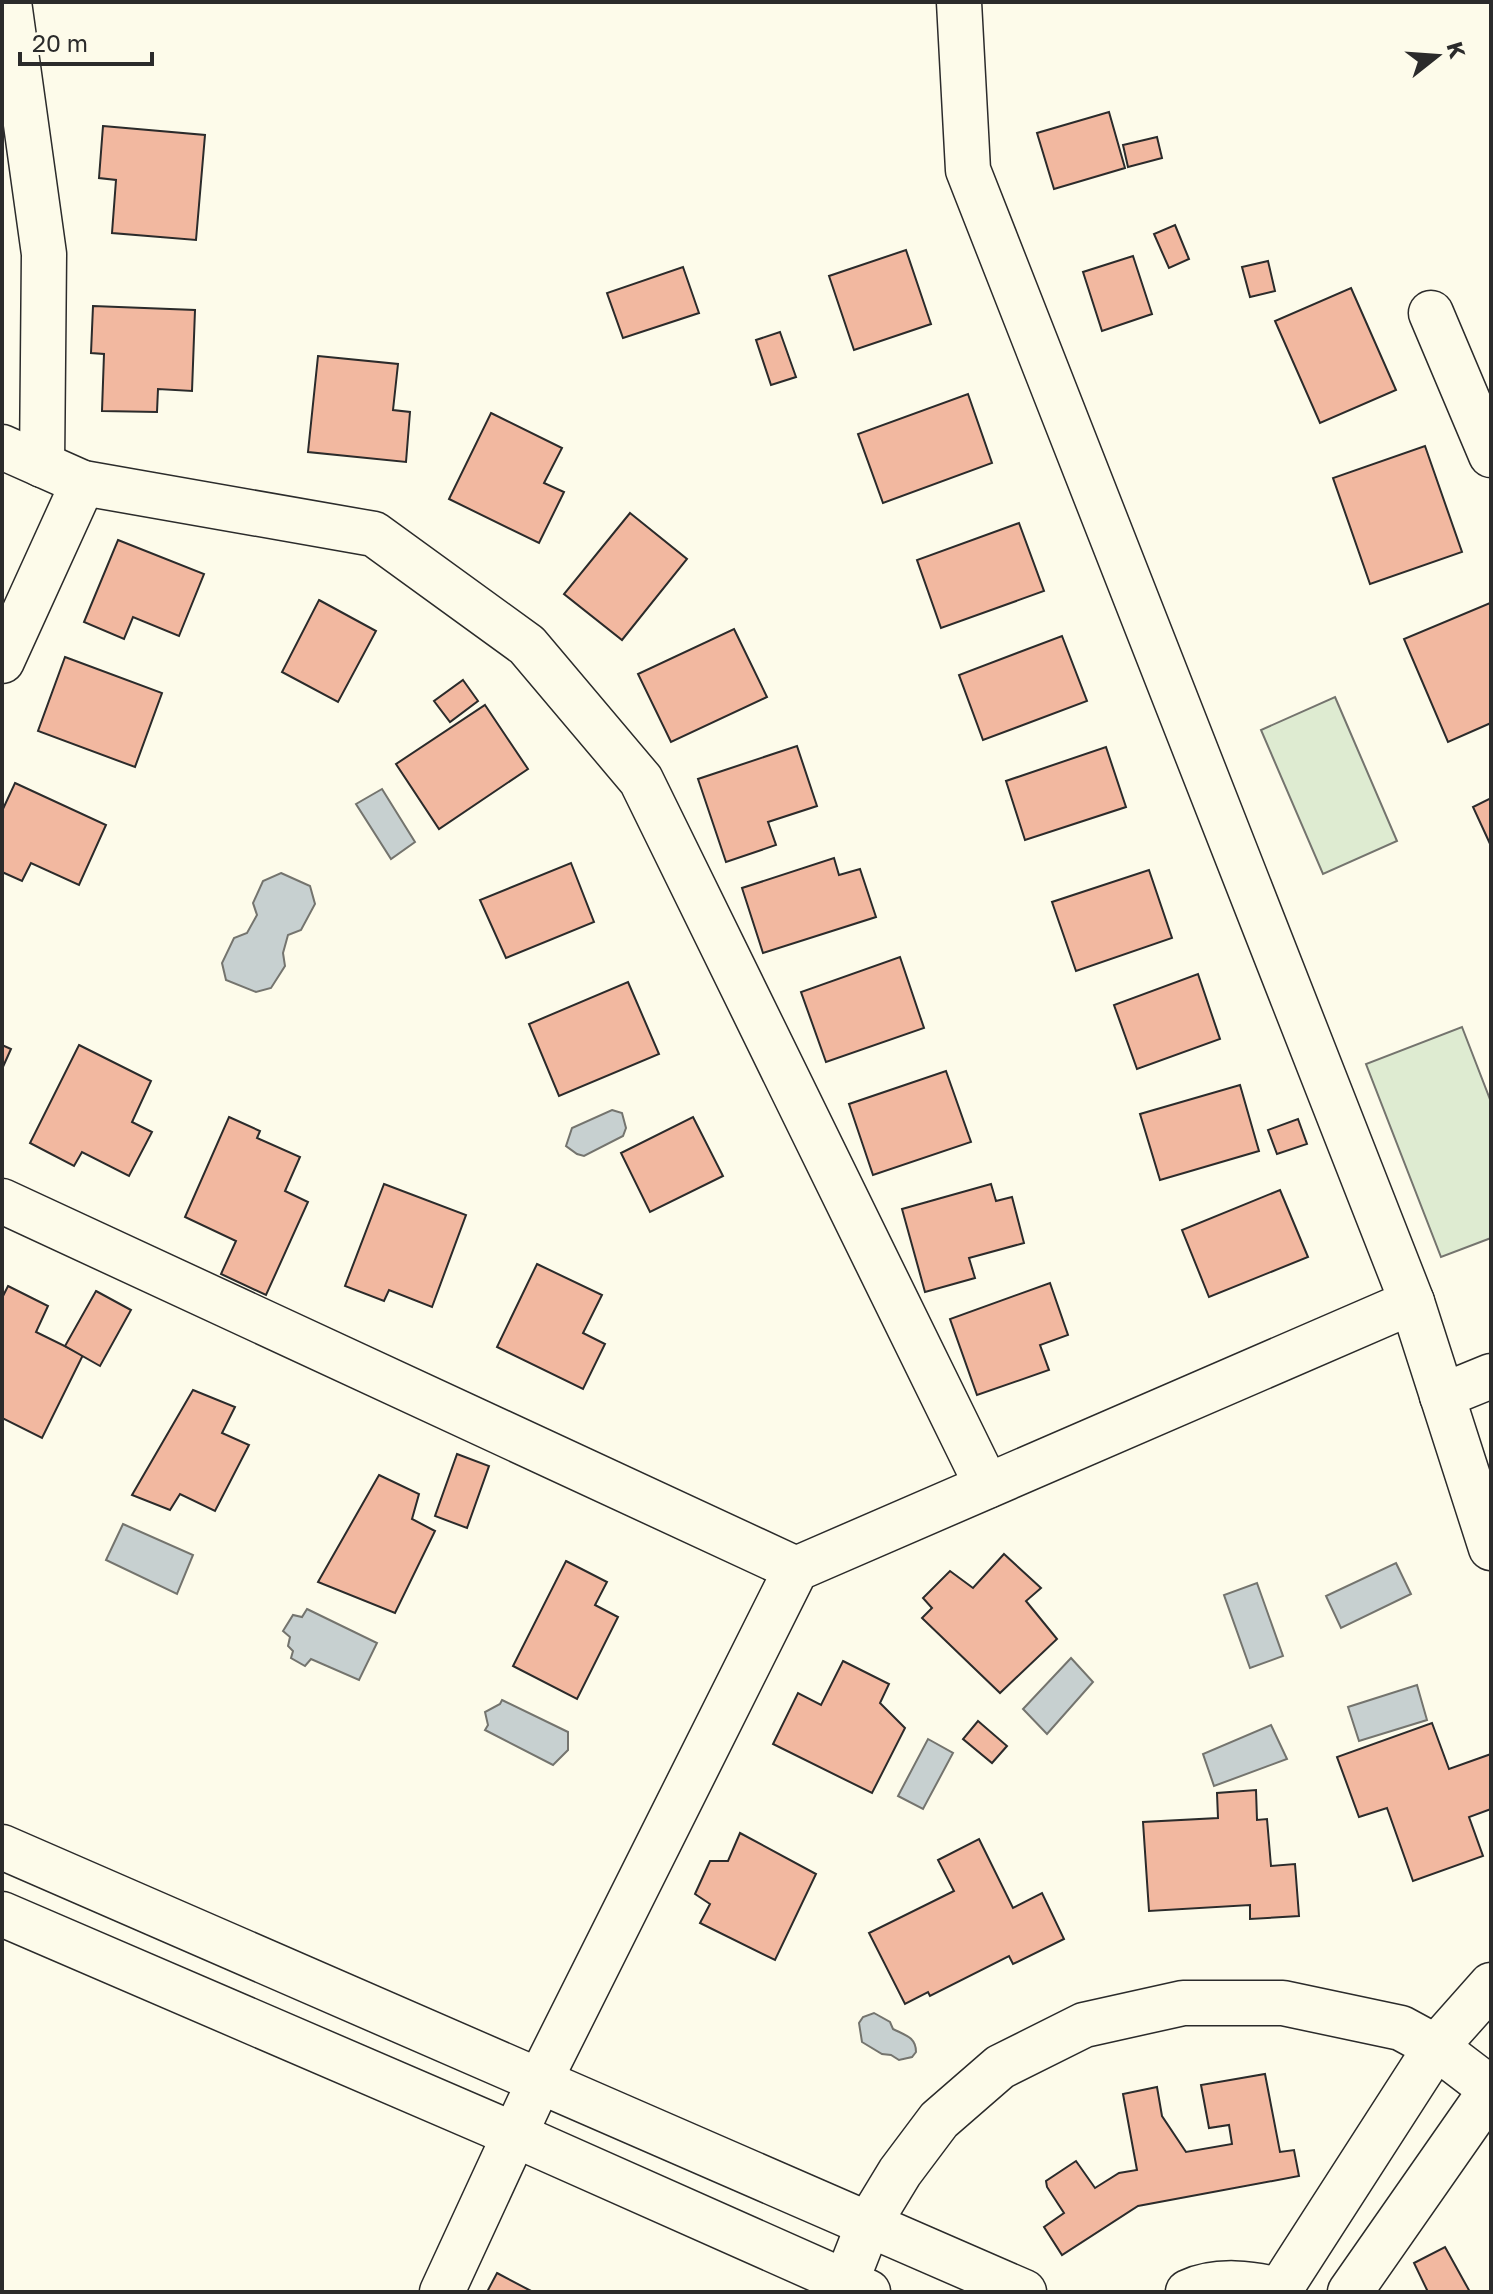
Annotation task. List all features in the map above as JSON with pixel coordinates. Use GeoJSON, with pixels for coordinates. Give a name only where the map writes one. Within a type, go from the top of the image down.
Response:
{"type":"FeatureCollection","features":[{"type":"Feature","properties":{"kind":"street"},"geometry":{"type":"LineString","coordinates":[[9,2],[44,254],[42,465]]}},
{"type":"Feature","properties":{"kind":"street"},"geometry":{"type":"LineString","coordinates":[[959,2],[968,170],[1412,1302],[1491,1548]]}},
{"type":"Feature","properties":{"kind":"street"},"geometry":{"type":"LineString","coordinates":[[1431,313],[1491,455]]}},
{"type":"Feature","properties":{"kind":"street"},"geometry":{"type":"LineString","coordinates":[[2,447],[83,483],[374,534],[527,645],[641,780],[987,1486]]}},
{"type":"Feature","properties":{"kind":"street"},"geometry":{"type":"LineString","coordinates":[[2,661],[83,483]]}},
{"type":"Feature","properties":{"kind":"street"},"geometry":{"type":"LineString","coordinates":[[2,1201],[796,1569]]}},
{"type":"Feature","properties":{"kind":"street"},"geometry":{"type":"LineString","coordinates":[[442,2292],[539,2082],[796,1569],[1412,1302]]}},
{"type":"Feature","properties":{"kind":"street"},"geometry":{"type":"LineString","coordinates":[[1442,1396],[1491,1376]]}},
{"type":"Feature","properties":{"kind":"street"},"geometry":{"type":"LineString","coordinates":[[2,1847],[1024,2292]]}},
{"type":"Feature","properties":{"kind":"street"},"geometry":{"type":"LineString","coordinates":[[2,1914],[515,2135],[852,2289],[869,2223],[900,2172],[939,2120],[1000,2067],[1084,2025],[1183,2003],[1283,2003],[1401,2028],[1436,2047],[1491,2090],[1350,2292]]}},
{"type":"Feature","properties":{"kind":"street"},"geometry":{"type":"LineString","coordinates":[[1188,2292],[1237,2283],[1280,2291],[1436,2047],[1491,1985]]}},
{"type":"Feature","properties":{"kind":"green space"},"geometry":{"type":"Polygon","coordinates":[[[1335,697],[1397,841],[1323,874],[1261,730],[1335,697]]]}},
{"type":"Feature","properties":{"kind":"green space"},"geometry":{"type":"Polygon","coordinates":[[[1462,1027],[1491,1102],[1491,1238],[1441,1257],[1366,1064],[1462,1027]]]}},
{"type":"Feature","properties":{"kind":"shaded area"},"geometry":{"type":"Polygon","coordinates":[[[382,789],[415,842],[391,859],[356,804],[382,789]]]}},
{"type":"Feature","properties":{"kind":"shaded area"},"geometry":{"type":"Polygon","coordinates":[[[281,873],[310,886],[315,904],[301,930],[288,935],[283,953],[285,966],[271,988],[256,992],[226,980],[222,963],[234,938],[247,933],[257,915],[253,903],[263,881],[281,873]]]}},
{"type":"Feature","properties":{"kind":"shaded area"},"geometry":{"type":"Polygon","coordinates":[[[612,1110],[622,1113],[626,1128],[623,1136],[584,1156],[566,1146],[572,1128],[612,1110]]]}},
{"type":"Feature","properties":{"kind":"shaded area"},"geometry":{"type":"Polygon","coordinates":[[[123,1524],[193,1555],[177,1594],[106,1560],[123,1524]]]}},
{"type":"Feature","properties":{"kind":"shaded area"},"geometry":{"type":"Polygon","coordinates":[[[1396,1563],[1411,1594],[1341,1628],[1326,1596],[1396,1563]]]}},
{"type":"Feature","properties":{"kind":"shaded area"},"geometry":{"type":"Polygon","coordinates":[[[1257,1583],[1283,1656],[1250,1668],[1224,1595],[1257,1583]]]}},
{"type":"Feature","properties":{"kind":"shaded area"},"geometry":{"type":"Polygon","coordinates":[[[307,1609],[377,1643],[359,1680],[311,1659],[305,1666],[291,1658],[293,1651],[288,1646],[290,1637],[283,1631],[293,1615],[302,1617],[307,1609]]]}},
{"type":"Feature","properties":{"kind":"shaded area"},"geometry":{"type":"Polygon","coordinates":[[[1071,1658],[1093,1682],[1047,1734],[1023,1709],[1071,1658]]]}},
{"type":"Feature","properties":{"kind":"shaded area"},"geometry":{"type":"Polygon","coordinates":[[[1417,1685],[1427,1720],[1359,1741],[1348,1707],[1417,1685]]]}},
{"type":"Feature","properties":{"kind":"shaded area"},"geometry":{"type":"Polygon","coordinates":[[[502,1700],[568,1732],[568,1750],[553,1765],[485,1730],[488,1725],[485,1712],[502,1700]]]}},
{"type":"Feature","properties":{"kind":"shaded area"},"geometry":{"type":"Polygon","coordinates":[[[1271,1725],[1287,1759],[1214,1786],[1203,1754],[1271,1725]]]}},
{"type":"Feature","properties":{"kind":"shaded area"},"geometry":{"type":"Polygon","coordinates":[[[928,1739],[953,1753],[923,1809],[898,1796],[928,1739]]]}},
{"type":"Feature","properties":{"kind":"shaded area"},"geometry":{"type":"Polygon","coordinates":[[[874,2013],[912,2040],[916,2052],[912,2057],[899,2060],[862,2042],[859,2023],[863,2017],[874,2013]]]}},
{"type":"Feature","properties":{"kind":"building"},"geometry":{"type":"Polygon","coordinates":[[[1109,112],[1125,168],[1054,189],[1037,133],[1109,112]]]}},
{"type":"Feature","properties":{"kind":"building"},"geometry":{"type":"Polygon","coordinates":[[[103,126],[205,135],[196,240],[112,233],[116,180],[99,178],[103,126]]]}},
{"type":"Feature","properties":{"kind":"building"},"geometry":{"type":"Polygon","coordinates":[[[1157,137],[1162,158],[1128,167],[1123,145],[1157,137]]]}},
{"type":"Feature","properties":{"kind":"building"},"geometry":{"type":"Polygon","coordinates":[[[1175,225],[1189,259],[1169,268],[1154,234],[1175,225]]]}},
{"type":"Feature","properties":{"kind":"building"},"geometry":{"type":"Polygon","coordinates":[[[906,250],[931,324],[854,350],[829,276],[906,250]]]}},
{"type":"Feature","properties":{"kind":"building"},"geometry":{"type":"Polygon","coordinates":[[[1133,256],[1152,314],[1102,331],[1083,272],[1133,256]]]}},
{"type":"Feature","properties":{"kind":"building"},"geometry":{"type":"Polygon","coordinates":[[[1268,261],[1275,291],[1250,297],[1242,267],[1268,261]]]}},
{"type":"Feature","properties":{"kind":"building"},"geometry":{"type":"Polygon","coordinates":[[[683,267],[699,313],[623,338],[607,293],[683,267]]]}},
{"type":"Feature","properties":{"kind":"building"},"geometry":{"type":"Polygon","coordinates":[[[1351,288],[1396,390],[1320,423],[1275,321],[1351,288]]]}},
{"type":"Feature","properties":{"kind":"building"},"geometry":{"type":"Polygon","coordinates":[[[93,306],[195,310],[192,391],[158,389],[157,412],[102,411],[104,354],[91,353],[93,306]]]}},
{"type":"Feature","properties":{"kind":"building"},"geometry":{"type":"Polygon","coordinates":[[[780,332],[796,377],[771,385],[756,340],[780,332]]]}},
{"type":"Feature","properties":{"kind":"building"},"geometry":{"type":"Polygon","coordinates":[[[318,356],[398,364],[393,410],[410,412],[406,462],[308,452],[318,356]]]}},
{"type":"Feature","properties":{"kind":"building"},"geometry":{"type":"Polygon","coordinates":[[[968,394],[992,463],[883,503],[858,434],[968,394]]]}},
{"type":"Feature","properties":{"kind":"building"},"geometry":{"type":"Polygon","coordinates":[[[491,413],[562,448],[544,483],[564,492],[539,543],[449,499],[491,413]]]}},
{"type":"Feature","properties":{"kind":"building"},"geometry":{"type":"Polygon","coordinates":[[[1425,446],[1462,552],[1370,584],[1333,478],[1425,446]]]}},
{"type":"Feature","properties":{"kind":"building"},"geometry":{"type":"Polygon","coordinates":[[[630,513],[687,559],[622,640],[564,594],[630,513]]]}},
{"type":"Feature","properties":{"kind":"building"},"geometry":{"type":"Polygon","coordinates":[[[1019,523],[1044,591],[941,628],[917,560],[1019,523]]]}},
{"type":"Feature","properties":{"kind":"building"},"geometry":{"type":"Polygon","coordinates":[[[118,540],[204,574],[179,636],[133,617],[124,639],[84,622],[118,540]]]}},
{"type":"Feature","properties":{"kind":"building"},"geometry":{"type":"Polygon","coordinates":[[[319,600],[376,631],[338,702],[282,672],[319,600]]]}},
{"type":"Feature","properties":{"kind":"building"},"geometry":{"type":"Polygon","coordinates":[[[1490,603],[1491,723],[1448,742],[1404,639],[1490,603]]]}},
{"type":"Feature","properties":{"kind":"building"},"geometry":{"type":"Polygon","coordinates":[[[734,629],[767,697],[671,742],[638,674],[734,629]]]}},
{"type":"Feature","properties":{"kind":"building"},"geometry":{"type":"Polygon","coordinates":[[[1062,636],[1087,701],[983,740],[959,675],[1062,636]]]}},
{"type":"Feature","properties":{"kind":"building"},"geometry":{"type":"Polygon","coordinates":[[[65,657],[162,693],[135,767],[38,731],[65,657]]]}},
{"type":"Feature","properties":{"kind":"building"},"geometry":{"type":"Polygon","coordinates":[[[463,680],[478,701],[450,722],[434,701],[463,680]]]}},
{"type":"Feature","properties":{"kind":"building"},"geometry":{"type":"Polygon","coordinates":[[[485,705],[528,769],[439,829],[396,764],[485,705]]]}},
{"type":"Feature","properties":{"kind":"building"},"geometry":{"type":"Polygon","coordinates":[[[797,746],[817,806],[768,822],[776,845],[726,862],[698,779],[797,746]]]}},
{"type":"Feature","properties":{"kind":"building"},"geometry":{"type":"Polygon","coordinates":[[[1106,747],[1126,807],[1025,840],[1006,781],[1106,747]]]}},
{"type":"Feature","properties":{"kind":"building"},"geometry":{"type":"Polygon","coordinates":[[[15,783],[106,825],[79,885],[31,863],[22,881],[2,872],[2,811],[15,783]]]}},
{"type":"Feature","properties":{"kind":"building"},"geometry":{"type":"Polygon","coordinates":[[[1491,798],[1491,846],[1473,807],[1491,798]]]}},
{"type":"Feature","properties":{"kind":"building"},"geometry":{"type":"Polygon","coordinates":[[[834,858],[839,875],[860,869],[876,917],[763,953],[742,888],[834,858]]]}},
{"type":"Feature","properties":{"kind":"building"},"geometry":{"type":"Polygon","coordinates":[[[571,863],[594,922],[506,958],[480,900],[571,863]]]}},
{"type":"Feature","properties":{"kind":"building"},"geometry":{"type":"Polygon","coordinates":[[[1149,870],[1172,938],[1076,971],[1052,902],[1149,870]]]}},
{"type":"Feature","properties":{"kind":"building"},"geometry":{"type":"Polygon","coordinates":[[[900,957],[924,1028],[826,1062],[801,992],[900,957]]]}},
{"type":"Feature","properties":{"kind":"building"},"geometry":{"type":"Polygon","coordinates":[[[1198,974],[1220,1039],[1137,1069],[1114,1005],[1198,974]]]}},
{"type":"Feature","properties":{"kind":"building"},"geometry":{"type":"Polygon","coordinates":[[[628,982],[659,1054],[559,1096],[529,1024],[628,982]]]}},
{"type":"Feature","properties":{"kind":"building"},"geometry":{"type":"Polygon","coordinates":[[[2,1045],[11,1049],[2,1069],[2,1045]]]}},
{"type":"Feature","properties":{"kind":"building"},"geometry":{"type":"Polygon","coordinates":[[[79,1045],[151,1081],[132,1122],[152,1132],[129,1176],[82,1152],[74,1166],[30,1143],[79,1045]]]}},
{"type":"Feature","properties":{"kind":"building"},"geometry":{"type":"Polygon","coordinates":[[[946,1071],[971,1142],[873,1175],[849,1104],[946,1071]]]}},
{"type":"Feature","properties":{"kind":"building"},"geometry":{"type":"Polygon","coordinates":[[[1240,1085],[1259,1151],[1160,1180],[1140,1114],[1240,1085]]]}},
{"type":"Feature","properties":{"kind":"building"},"geometry":{"type":"Polygon","coordinates":[[[229,1117],[260,1131],[257,1138],[300,1157],[285,1191],[308,1202],[266,1295],[221,1274],[236,1241],[185,1217],[229,1117]]]}},
{"type":"Feature","properties":{"kind":"building"},"geometry":{"type":"Polygon","coordinates":[[[693,1117],[723,1176],[650,1212],[621,1153],[693,1117]]]}},
{"type":"Feature","properties":{"kind":"building"},"geometry":{"type":"Polygon","coordinates":[[[1298,1119],[1307,1144],[1277,1154],[1268,1130],[1298,1119]]]}},
{"type":"Feature","properties":{"kind":"building"},"geometry":{"type":"Polygon","coordinates":[[[384,1184],[466,1215],[432,1307],[389,1290],[384,1301],[345,1286],[384,1184]]]}},
{"type":"Feature","properties":{"kind":"building"},"geometry":{"type":"Polygon","coordinates":[[[991,1184],[996,1201],[1012,1197],[1024,1243],[969,1258],[975,1278],[925,1292],[902,1209],[991,1184]]]}},
{"type":"Feature","properties":{"kind":"building"},"geometry":{"type":"Polygon","coordinates":[[[1280,1190],[1308,1257],[1209,1297],[1182,1230],[1280,1190]]]}},
{"type":"Feature","properties":{"kind":"building"},"geometry":{"type":"Polygon","coordinates":[[[537,1264],[602,1295],[583,1333],[605,1344],[583,1389],[497,1347],[537,1264]]]}},
{"type":"Feature","properties":{"kind":"building"},"geometry":{"type":"Polygon","coordinates":[[[1050,1283],[1068,1335],[1040,1345],[1049,1370],[977,1395],[950,1319],[1050,1283]]]}},
{"type":"Feature","properties":{"kind":"building"},"geometry":{"type":"Polygon","coordinates":[[[8,1286],[48,1306],[36,1332],[83,1355],[42,1438],[2,1418],[2,1298],[8,1286]]]}},
{"type":"Feature","properties":{"kind":"building"},"geometry":{"type":"Polygon","coordinates":[[[96,1291],[131,1310],[100,1366],[65,1346],[96,1291]]]}},
{"type":"Feature","properties":{"kind":"building"},"geometry":{"type":"Polygon","coordinates":[[[193,1390],[235,1407],[222,1433],[249,1445],[215,1511],[180,1494],[170,1510],[132,1495],[193,1390]]]}},
{"type":"Feature","properties":{"kind":"building"},"geometry":{"type":"Polygon","coordinates":[[[457,1454],[489,1466],[467,1528],[435,1516],[457,1454]]]}},
{"type":"Feature","properties":{"kind":"building"},"geometry":{"type":"Polygon","coordinates":[[[379,1475],[419,1494],[412,1519],[435,1531],[395,1613],[318,1582],[379,1475]]]}},
{"type":"Feature","properties":{"kind":"building"},"geometry":{"type":"Polygon","coordinates":[[[1004,1554],[1041,1588],[1026,1601],[1057,1639],[1000,1693],[922,1618],[932,1608],[923,1598],[950,1571],[973,1588],[1004,1554]]]}},
{"type":"Feature","properties":{"kind":"building"},"geometry":{"type":"Polygon","coordinates":[[[566,1561],[607,1582],[595,1605],[618,1617],[577,1699],[513,1666],[566,1561]]]}},
{"type":"Feature","properties":{"kind":"building"},"geometry":{"type":"Polygon","coordinates":[[[843,1661],[889,1684],[880,1703],[905,1728],[872,1793],[773,1744],[798,1693],[821,1705],[843,1661]]]}},
{"type":"Feature","properties":{"kind":"building"},"geometry":{"type":"Polygon","coordinates":[[[978,1721],[1007,1746],[992,1763],[963,1739],[978,1721]]]}},
{"type":"Feature","properties":{"kind":"building"},"geometry":{"type":"Polygon","coordinates":[[[1432,1723],[1449,1769],[1491,1754],[1491,1809],[1469,1817],[1483,1856],[1413,1881],[1387,1808],[1359,1817],[1337,1757],[1432,1723]]]}},
{"type":"Feature","properties":{"kind":"building"},"geometry":{"type":"Polygon","coordinates":[[[1256,1790],[1257,1820],[1267,1819],[1271,1866],[1295,1864],[1299,1916],[1250,1919],[1250,1905],[1149,1911],[1143,1822],[1218,1818],[1217,1793],[1256,1790]]]}},
{"type":"Feature","properties":{"kind":"building"},"geometry":{"type":"Polygon","coordinates":[[[740,1833],[816,1874],[775,1960],[700,1923],[710,1904],[695,1894],[710,1861],[728,1861],[740,1833]]]}},
{"type":"Feature","properties":{"kind":"building"},"geometry":{"type":"Polygon","coordinates":[[[979,1839],[1013,1908],[1042,1893],[1064,1939],[1013,1964],[1009,1956],[930,1996],[928,1992],[905,2004],[869,1933],[954,1891],[938,1860],[979,1839]]]}},
{"type":"Feature","properties":{"kind":"building"},"geometry":{"type":"Polygon","coordinates":[[[1265,2074],[1280,2152],[1294,2150],[1299,2176],[1138,2206],[1062,2255],[1044,2227],[1064,2213],[1046,2181],[1076,2161],[1095,2188],[1119,2173],[1137,2170],[1123,2094],[1157,2087],[1162,2116],[1186,2152],[1232,2144],[1229,2125],[1209,2128],[1201,2085],[1265,2074]]]}},
{"type":"Feature","properties":{"kind":"building"},"geometry":{"type":"Polygon","coordinates":[[[1445,2247],[1470,2292],[1428,2292],[1414,2263],[1445,2247]]]}},
{"type":"Feature","properties":{"kind":"building"},"geometry":{"type":"Polygon","coordinates":[[[497,2273],[533,2292],[487,2292],[497,2273]]]}}]}
